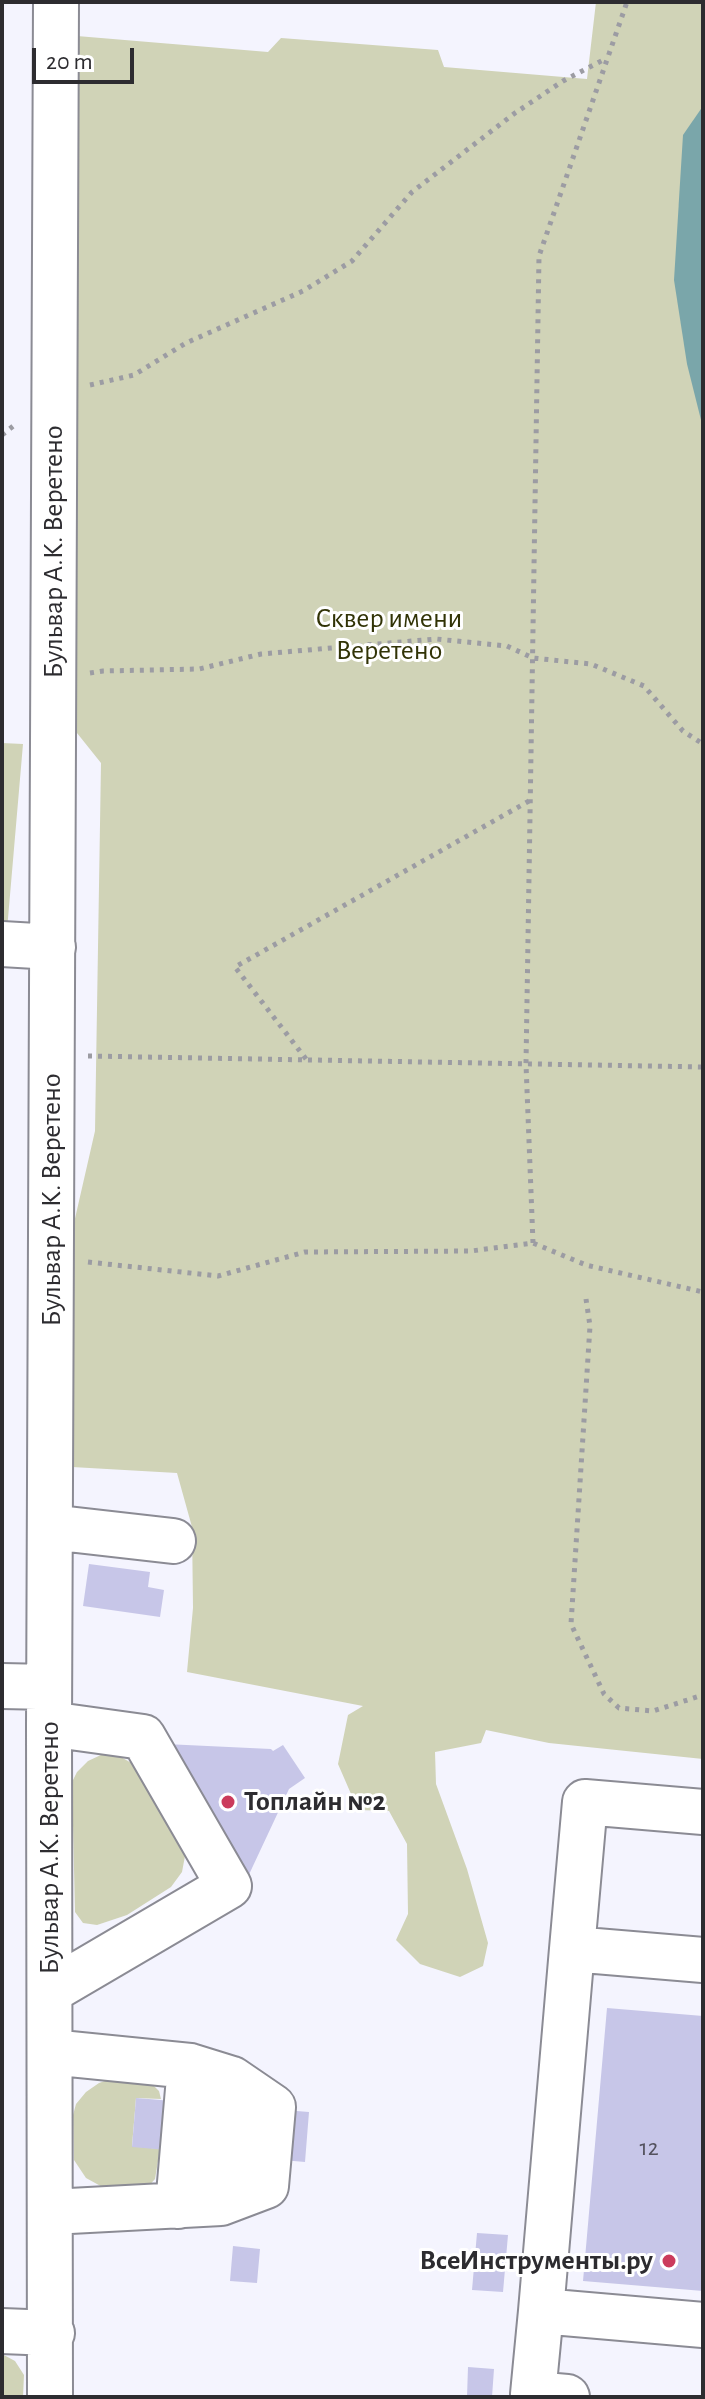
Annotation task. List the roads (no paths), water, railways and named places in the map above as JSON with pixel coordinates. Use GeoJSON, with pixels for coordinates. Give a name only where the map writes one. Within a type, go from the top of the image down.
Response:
{"type":"FeatureCollection","features":[{"type":"Feature","properties":{"kind":"street","name":"Бульвар А.К. Веретено"},"geometry":{"type":"LineString","coordinates":[[50,2397],[49,1706],[56,2]]}},
{"type":"Feature","properties":{"kind":"street"},"geometry":{"type":"LineString","coordinates":[[2,944],[53,947]]}},
{"type":"Feature","properties":{"kind":"street"},"geometry":{"type":"LineString","coordinates":[[50,1527],[173,1541]]}},
{"type":"Feature","properties":{"kind":"street"},"geometry":{"type":"LineString","coordinates":[[2,1686],[49,1706],[143,1737],[229,1886],[50,1991]]}},
{"type":"Feature","properties":{"kind":"street"},"geometry":{"type":"LineString","coordinates":[[567,2397],[533,2394],[585,1802],[703,1812]]}},
{"type":"Feature","properties":{"kind":"street"},"geometry":{"type":"LineString","coordinates":[[572,1949],[703,1960]]}},
{"type":"Feature","properties":{"kind":"street"},"geometry":{"type":"LineString","coordinates":[[50,2052],[190,2066],[232,2079],[273,2107],[266,2186],[221,2203],[51,2212]]}},
{"type":"Feature","properties":{"kind":"street"},"geometry":{"type":"LineString","coordinates":[[178,2206],[190,2066]]}},
{"type":"Feature","properties":{"kind":"street"},"geometry":{"type":"LineString","coordinates":[[541,2311],[703,2325]]}},
{"type":"Feature","properties":{"kind":"street"},"geometry":{"type":"LineString","coordinates":[[2,2331],[52,2333]]}},
{"type":"Feature","properties":{"kind":"water"},"geometry":{"type":"Polygon","coordinates":[[[703,106],[703,428],[687,364],[674,280],[683,135],[703,106]]]}},
{"type":"Feature","properties":{"kind":"place","name":"Топлайн №2"},"geometry":{"type":"Point","coordinates":[228,1802]}},
{"type":"Feature","properties":{"kind":"place","name":"ВсеИнструменты.ру"},"geometry":{"type":"Point","coordinates":[669,2261]}},
{"type":"Feature","properties":{"kind":"park label","name":"Сквер имени Веретено"},"geometry":{"type":"Point","coordinates":[389,635]}}]}
